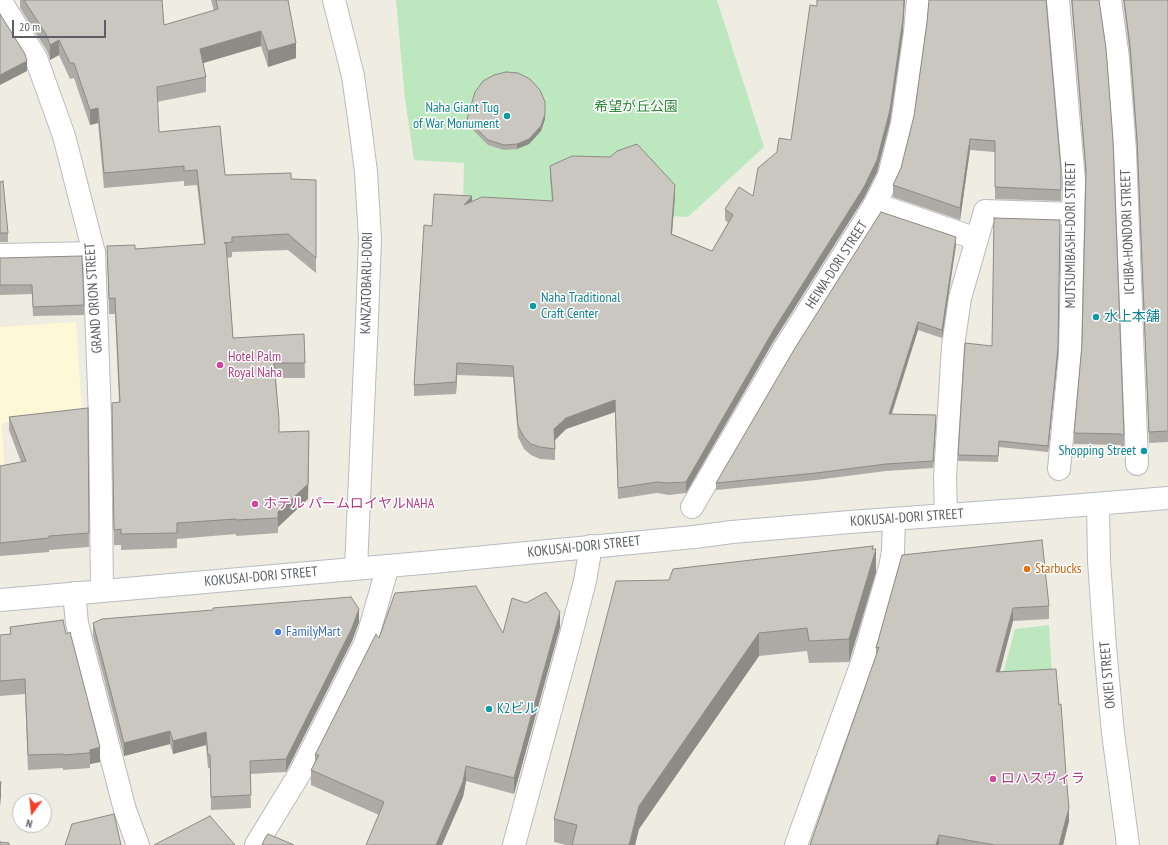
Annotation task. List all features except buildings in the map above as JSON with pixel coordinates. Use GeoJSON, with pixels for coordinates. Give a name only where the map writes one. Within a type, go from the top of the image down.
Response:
{"type":"FeatureCollection","features":[{"type":"Feature","properties":{"kind":"street","name":"GRAND ORION STREET"},"geometry":{"type":"LineString","coordinates":[[0,0],[36,58],[64,136],[94,252],[100,418],[102,591]]}},
{"type":"Feature","properties":{"kind":"street","name":"KANZATOBARU-DORI"},"geometry":{"type":"LineString","coordinates":[[334,0],[353,76],[366,172],[370,239],[356,568]]}},
{"type":"Feature","properties":{"kind":"street","name":"HEIWA-DORI STREET"},"geometry":{"type":"LineString","coordinates":[[692,507],[784,349],[876,204],[889,176],[902,124],[918,0]]}},
{"type":"Feature","properties":{"kind":"street","name":"MUTSUMIBASHI-DORI STREET"},"geometry":{"type":"LineString","coordinates":[[1058,0],[1074,181],[1070,355],[1059,469]]}},
{"type":"Feature","properties":{"kind":"street","name":"ICHIBA-HONDORI STREET"},"geometry":{"type":"LineString","coordinates":[[1110,0],[1118,58],[1125,150],[1137,464]]}},
{"type":"Feature","properties":{"kind":"street"},"geometry":{"type":"LineString","coordinates":[[876,204],[975,245]]}},
{"type":"Feature","properties":{"kind":"street"},"geometry":{"type":"LineString","coordinates":[[946,515],[945,477],[953,346],[960,298],[985,211],[1073,214]]}},
{"type":"Feature","properties":{"kind":"street"},"geometry":{"type":"LineString","coordinates":[[0,255],[94,252]]}},
{"type":"Feature","properties":{"kind":"street","name":"KOKUSAI-DORI STREET"},"geometry":{"type":"LineString","coordinates":[[0,600],[388,566],[694,537],[732,532],[1168,498]]}},
{"type":"Feature","properties":{"kind":"street","name":"OKIEI STREET"},"geometry":{"type":"LineString","coordinates":[[1098,504],[1099,560],[1108,678],[1113,733],[1128,845]]}},
{"type":"Feature","properties":{"kind":"street"},"geometry":{"type":"LineString","coordinates":[[796,845],[863,660],[890,568],[893,552],[894,519]]}},
{"type":"Feature","properties":{"kind":"street"},"geometry":{"type":"LineString","coordinates":[[514,845],[585,581],[591,546]]}},
{"type":"Feature","properties":{"kind":"street"},"geometry":{"type":"LineString","coordinates":[[256,845],[300,773],[364,646],[388,566]]}},
{"type":"Feature","properties":{"kind":"street"},"geometry":{"type":"LineString","coordinates":[[74,593],[77,623],[82,648],[125,810],[138,845]]}},
{"type":"Feature","properties":{"kind":"shaded area"},"geometry":{"type":"Polygon","coordinates":[[[76,322],[82,412],[2,423],[4,466],[0,467],[0,327],[76,322]]]}},
{"type":"Feature","properties":{"kind":"green space","name":"希望が丘公園"},"geometry":{"type":"Polygon","coordinates":[[[396,0],[717,0],[764,147],[688,217],[463,205],[464,163],[414,160],[405,99],[396,0]]]}},
{"type":"Feature","properties":{"kind":"green space"},"geometry":{"type":"Polygon","coordinates":[[[1049,625],[1052,675],[1002,678],[1015,629],[1049,625]]]}},
{"type":"Feature","properties":{"kind":"place","name":"Naha Giant Tug of War Monument"},"geometry":{"type":"Point","coordinates":[507,116]}},
{"type":"Feature","properties":{"kind":"place","name":"Naha Traditional Craft Center"},"geometry":{"type":"Point","coordinates":[533,306]}},
{"type":"Feature","properties":{"kind":"place","name":"水上本舗"},"geometry":{"type":"Point","coordinates":[1096,317]}},
{"type":"Feature","properties":{"kind":"place","name":"Hotel Palm Royal Naha"},"geometry":{"type":"Point","coordinates":[220,365]}},
{"type":"Feature","properties":{"kind":"place","name":"Shopping Street"},"geometry":{"type":"Point","coordinates":[1144,451]}},
{"type":"Feature","properties":{"kind":"place","name":"ホテル パームロイヤルNAHA"},"geometry":{"type":"Point","coordinates":[255,504]}},
{"type":"Feature","properties":{"kind":"place","name":"Starbucks"},"geometry":{"type":"Point","coordinates":[1027,569]}},
{"type":"Feature","properties":{"kind":"place","name":"FamilyMart"},"geometry":{"type":"Point","coordinates":[278,632]}},
{"type":"Feature","properties":{"kind":"place","name":"K2ビル"},"geometry":{"type":"Point","coordinates":[489,709]}},
{"type":"Feature","properties":{"kind":"place","name":"ロハスヴィラ"},"geometry":{"type":"Point","coordinates":[993,779]}}]}
